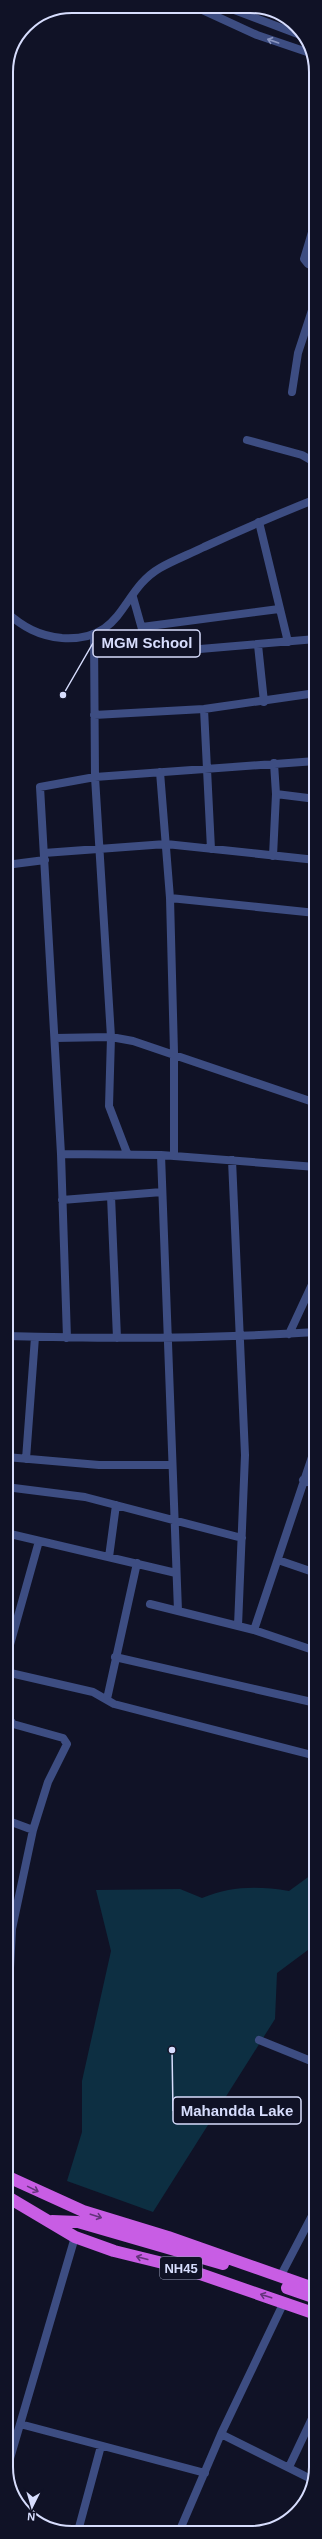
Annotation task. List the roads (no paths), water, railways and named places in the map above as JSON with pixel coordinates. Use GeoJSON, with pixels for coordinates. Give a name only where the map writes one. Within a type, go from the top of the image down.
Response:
{"type":"FeatureCollection","features":[{"type":"Feature","properties":{"kind":"highway","name":"NH45"},"geometry":{"type":"LineString","coordinates":[[13,2180],[60,2203],[168,2237],[309,2287]]}},
{"type":"Feature","properties":{"kind":"highway","name":"NH45"},"geometry":{"type":"LineString","coordinates":[[13,2200],[76,2237],[114,2251],[183,2268],[309,2311]]}},
{"type":"Feature","properties":{"kind":"highway"},"geometry":{"type":"LineString","coordinates":[[60,2203],[78,2222]]}},
{"type":"Feature","properties":{"kind":"highway"},"geometry":{"type":"LineString","coordinates":[[48,2220],[78,2222],[221,2264],[309,2295]]}},
{"type":"Feature","properties":{"kind":"street"},"geometry":{"type":"LineString","coordinates":[[209,13],[257,35],[304,51]]}},
{"type":"Feature","properties":{"kind":"street"},"geometry":{"type":"LineString","coordinates":[[242,13],[294,33]]}},
{"type":"Feature","properties":{"kind":"street"},"geometry":{"type":"LineString","coordinates":[[309,242],[304,259],[309,264]]}},
{"type":"Feature","properties":{"kind":"street"},"geometry":{"type":"LineString","coordinates":[[292,392],[298,353],[309,319]]}},
{"type":"Feature","properties":{"kind":"street"},"geometry":{"type":"LineString","coordinates":[[247,440],[309,460]]}},
{"type":"Feature","properties":{"kind":"street"},"geometry":{"type":"LineString","coordinates":[[13,618],[20,624],[39,634],[75,639],[94,635],[118,616],[159,568],[260,522],[309,502]]}},
{"type":"Feature","properties":{"kind":"street"},"geometry":{"type":"LineString","coordinates":[[260,522],[279,609],[288,642]]}},
{"type":"Feature","properties":{"kind":"street"},"geometry":{"type":"LineString","coordinates":[[133,597],[147,647],[153,653],[309,640]]}},
{"type":"Feature","properties":{"kind":"street"},"geometry":{"type":"LineString","coordinates":[[142,627],[279,609]]}},
{"type":"Feature","properties":{"kind":"street"},"geometry":{"type":"LineString","coordinates":[[94,635],[95,777],[111,1037],[109,1106],[126,1153]]}},
{"type":"Feature","properties":{"kind":"street"},"geometry":{"type":"LineString","coordinates":[[258,645],[264,702]]}},
{"type":"Feature","properties":{"kind":"street"},"geometry":{"type":"LineString","coordinates":[[94,715],[204,708],[264,702],[309,694]]}},
{"type":"Feature","properties":{"kind":"street"},"geometry":{"type":"LineString","coordinates":[[204,708],[211,850]]}},
{"type":"Feature","properties":{"kind":"street"},"geometry":{"type":"LineString","coordinates":[[67,1338],[61,1154],[40,787],[95,777],[309,761]]}},
{"type":"Feature","properties":{"kind":"street"},"geometry":{"type":"LineString","coordinates":[[273,856],[276,794],[274,763]]}},
{"type":"Feature","properties":{"kind":"street"},"geometry":{"type":"LineString","coordinates":[[160,772],[170,898],[174,1053],[174,1156]]}},
{"type":"Feature","properties":{"kind":"street"},"geometry":{"type":"LineString","coordinates":[[276,794],[309,798]]}},
{"type":"Feature","properties":{"kind":"street"},"geometry":{"type":"LineString","coordinates":[[13,863],[99,848],[166,844],[309,859]]}},
{"type":"Feature","properties":{"kind":"street"},"geometry":{"type":"LineString","coordinates":[[170,898],[309,911]]}},
{"type":"Feature","properties":{"kind":"street"},"geometry":{"type":"LineString","coordinates":[[54,1038],[111,1037],[133,1041],[174,1053],[309,1101]]}},
{"type":"Feature","properties":{"kind":"street"},"geometry":{"type":"LineString","coordinates":[[61,1154],[126,1153],[309,1166]]}},
{"type":"Feature","properties":{"kind":"street"},"geometry":{"type":"LineString","coordinates":[[161,1155],[178,1611]]}},
{"type":"Feature","properties":{"kind":"street"},"geometry":{"type":"LineString","coordinates":[[232,1160],[245,1454],[238,1626]]}},
{"type":"Feature","properties":{"kind":"street"},"geometry":{"type":"LineString","coordinates":[[62,1200],[162,1192]]}},
{"type":"Feature","properties":{"kind":"street"},"geometry":{"type":"LineString","coordinates":[[111,1196],[117,1338]]}},
{"type":"Feature","properties":{"kind":"street"},"geometry":{"type":"LineString","coordinates":[[289,1334],[309,1291]]}},
{"type":"Feature","properties":{"kind":"street"},"geometry":{"type":"LineString","coordinates":[[13,1336],[167,1339],[239,1338],[309,1333]]}},
{"type":"Feature","properties":{"kind":"street"},"geometry":{"type":"LineString","coordinates":[[26,1459],[36,1337]]}},
{"type":"Feature","properties":{"kind":"street"},"geometry":{"type":"LineString","coordinates":[[13,1458],[99,1465],[172,1465]]}},
{"type":"Feature","properties":{"kind":"street"},"geometry":{"type":"LineString","coordinates":[[254,1630],[309,1464]]}},
{"type":"Feature","properties":{"kind":"street"},"geometry":{"type":"LineString","coordinates":[[303,1480],[309,1482]]}},
{"type":"Feature","properties":{"kind":"street"},"geometry":{"type":"LineString","coordinates":[[13,1489],[74,1495],[242,1538]]}},
{"type":"Feature","properties":{"kind":"street"},"geometry":{"type":"LineString","coordinates":[[109,1557],[116,1505]]}},
{"type":"Feature","properties":{"kind":"street"},"geometry":{"type":"LineString","coordinates":[[13,1535],[176,1573]]}},
{"type":"Feature","properties":{"kind":"street"},"geometry":{"type":"LineString","coordinates":[[13,1634],[39,1541]]}},
{"type":"Feature","properties":{"kind":"street"},"geometry":{"type":"LineString","coordinates":[[278,1560],[309,1571]]}},
{"type":"Feature","properties":{"kind":"street"},"geometry":{"type":"LineString","coordinates":[[107,1699],[115,1657],[137,1563]]}},
{"type":"Feature","properties":{"kind":"street"},"geometry":{"type":"LineString","coordinates":[[150,1604],[254,1630],[309,1649]]}},
{"type":"Feature","properties":{"kind":"street"},"geometry":{"type":"LineString","coordinates":[[115,1657],[309,1700]]}},
{"type":"Feature","properties":{"kind":"street"},"geometry":{"type":"LineString","coordinates":[[13,1674],[93,1692],[114,1704],[309,1754]]}},
{"type":"Feature","properties":{"kind":"street"},"geometry":{"type":"LineString","coordinates":[[13,1724],[63,1738],[68,1744],[48,1782],[33,1830],[13,1924]]}},
{"type":"Feature","properties":{"kind":"street"},"geometry":{"type":"LineString","coordinates":[[13,1823],[33,1830]]}},
{"type":"Feature","properties":{"kind":"street"},"geometry":{"type":"LineString","coordinates":[[259,2040],[309,2060]]}},
{"type":"Feature","properties":{"kind":"street"},"geometry":{"type":"LineString","coordinates":[[280,2277],[309,2221]]}},
{"type":"Feature","properties":{"kind":"street"},"geometry":{"type":"LineString","coordinates":[[13,2448],[76,2237]]}},
{"type":"Feature","properties":{"kind":"street"},"geometry":{"type":"LineString","coordinates":[[182,2526],[221,2434],[284,2302]]}},
{"type":"Feature","properties":{"kind":"street"},"geometry":{"type":"LineString","coordinates":[[20,2424],[204,2474]]}},
{"type":"Feature","properties":{"kind":"street"},"geometry":{"type":"LineString","coordinates":[[289,2467],[309,2425]]}},
{"type":"Feature","properties":{"kind":"street"},"geometry":{"type":"LineString","coordinates":[[221,2434],[308,2477]]}},
{"type":"Feature","properties":{"kind":"street"},"geometry":{"type":"LineString","coordinates":[[79,2526],[100,2446]]}},
{"type":"Feature","properties":{"kind":"water"},"geometry":{"type":"Polygon","coordinates":[[[309,1876],[309,1949],[277,1973],[275,2019],[153,2212],[67,2181],[82,2132],[82,2081],[111,1951],[96,1890],[180,1889],[202,1898],[224,1891],[245,1888],[266,1888],[289,1891],[309,1876]]]}},
{"type":"Feature","properties":{"kind":"place","name":"MGM School"},"geometry":{"type":"Point","coordinates":[63,695]}},
{"type":"Feature","properties":{"kind":"place","name":"Mahandda Lake"},"geometry":{"type":"Point","coordinates":[172,2050]}}]}
